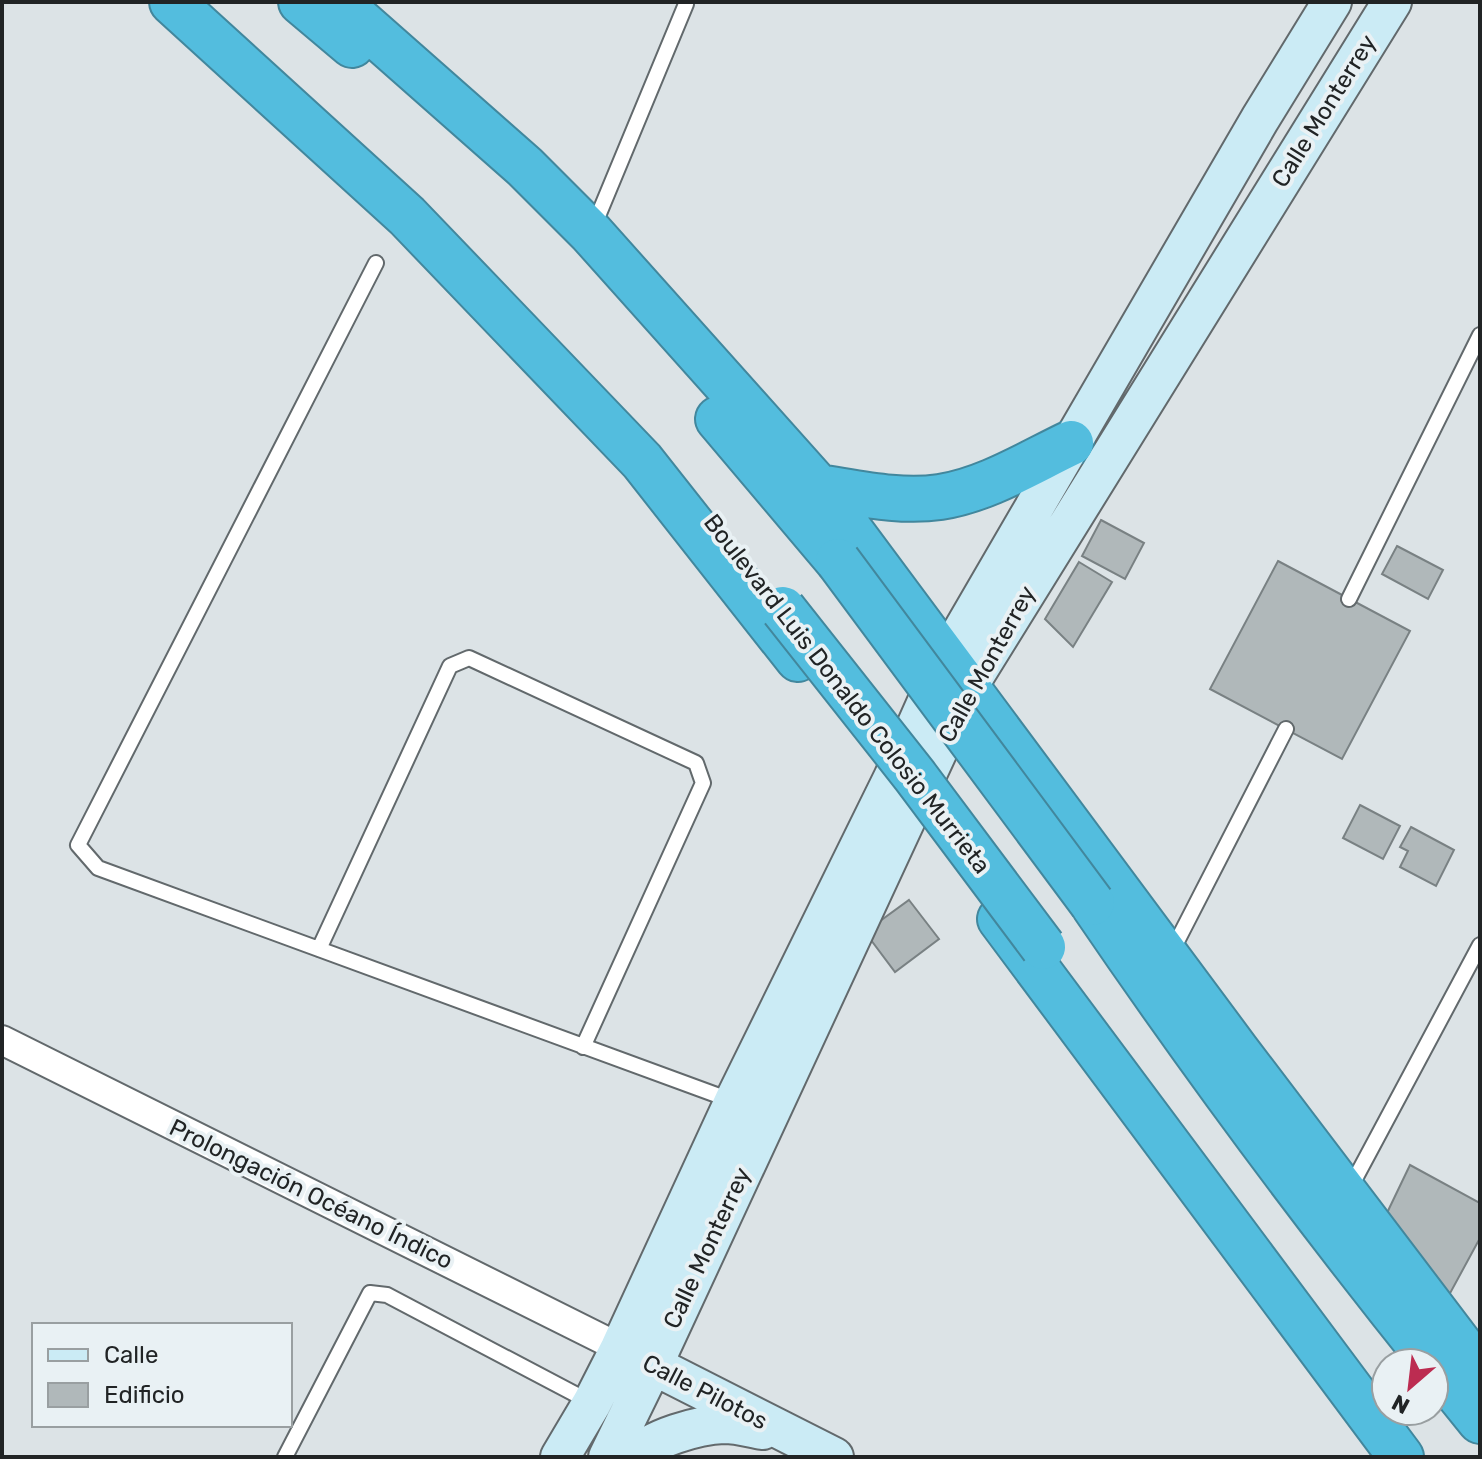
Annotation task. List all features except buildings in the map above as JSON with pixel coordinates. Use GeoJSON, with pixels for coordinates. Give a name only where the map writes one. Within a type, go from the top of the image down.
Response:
{"type":"FeatureCollection","features":[{"type":"Feature","properties":{"kind":"highway"},"geometry":{"type":"LineString","coordinates":[[172,2],[407,216],[642,461],[903,792],[1401,1457]]}},
{"type":"Feature","properties":{"kind":"highway","name":"Boulevard Luis Donaldo Colosio Murrieta"},"geometry":{"type":"LineString","coordinates":[[194,2],[293,87],[416,200],[621,409],[915,776],[1419,1457]]}},
{"type":"Feature","properties":{"kind":"highway"},"geometry":{"type":"LineString","coordinates":[[301,2],[469,149],[630,314],[838,561],[1092,903],[1154,994],[1329,1233],[1420,1347]]}},
{"type":"Feature","properties":{"kind":"highway"},"geometry":{"type":"LineString","coordinates":[[338,2],[525,167],[591,233],[818,487],[1480,1371]]}},
{"type":"Feature","properties":{"kind":"highway"},"geometry":{"type":"LineString","coordinates":[[818,487],[900,499],[940,497],[977,488],[1071,443]]}},
{"type":"Feature","properties":{"kind":"highway"},"geometry":{"type":"LineString","coordinates":[[1450,1384],[1480,1421]]}},
{"type":"Feature","properties":{"kind":"street","name":"Calle Monterrey"},"geometry":{"type":"LineString","coordinates":[[608,1457],[653,1365],[956,674],[1071,443],[1332,2]]}},
{"type":"Feature","properties":{"kind":"street","name":"Calle Monterrey"},"geometry":{"type":"LineString","coordinates":[[956,674],[1392,2]]}},
{"type":"Feature","properties":{"kind":"street","name":"Calle Monterrey"},"geometry":{"type":"LineString","coordinates":[[560,1457],[620,1348],[734,1101],[903,792]]}},
{"type":"Feature","properties":{"kind":"street","name":"Prolongación Océano Índico"},"geometry":{"type":"LineString","coordinates":[[2,1040],[620,1348]]}},
{"type":"Feature","properties":{"kind":"street","name":"Calle Pilotos"},"geometry":{"type":"LineString","coordinates":[[620,1348],[834,1457]]}},
{"type":"Feature","properties":{"kind":"street"},"geometry":{"type":"LineString","coordinates":[[634,1457],[639,1451],[675,1434],[724,1424],[783,1432]]}},
{"type":"Feature","properties":{"kind":"lane"},"geometry":{"type":"LineString","coordinates":[[591,233],[686,4]]}},
{"type":"Feature","properties":{"kind":"lane"},"geometry":{"type":"LineString","coordinates":[[376,263],[78,845],[98,868],[734,1101]]}},
{"type":"Feature","properties":{"kind":"lane"},"geometry":{"type":"LineString","coordinates":[[1349,599],[1480,335]]}},
{"type":"Feature","properties":{"kind":"lane"},"geometry":{"type":"LineString","coordinates":[[319,949],[450,666],[469,658],[696,763],[703,783],[583,1047]]}},
{"type":"Feature","properties":{"kind":"lane"},"geometry":{"type":"LineString","coordinates":[[1168,958],[1286,729]]}},
{"type":"Feature","properties":{"kind":"lane"},"geometry":{"type":"LineString","coordinates":[[1347,1194],[1480,945]]}},
{"type":"Feature","properties":{"kind":"lane"},"geometry":{"type":"LineString","coordinates":[[285,1457],[370,1293],[387,1295],[592,1403]]}}]}
